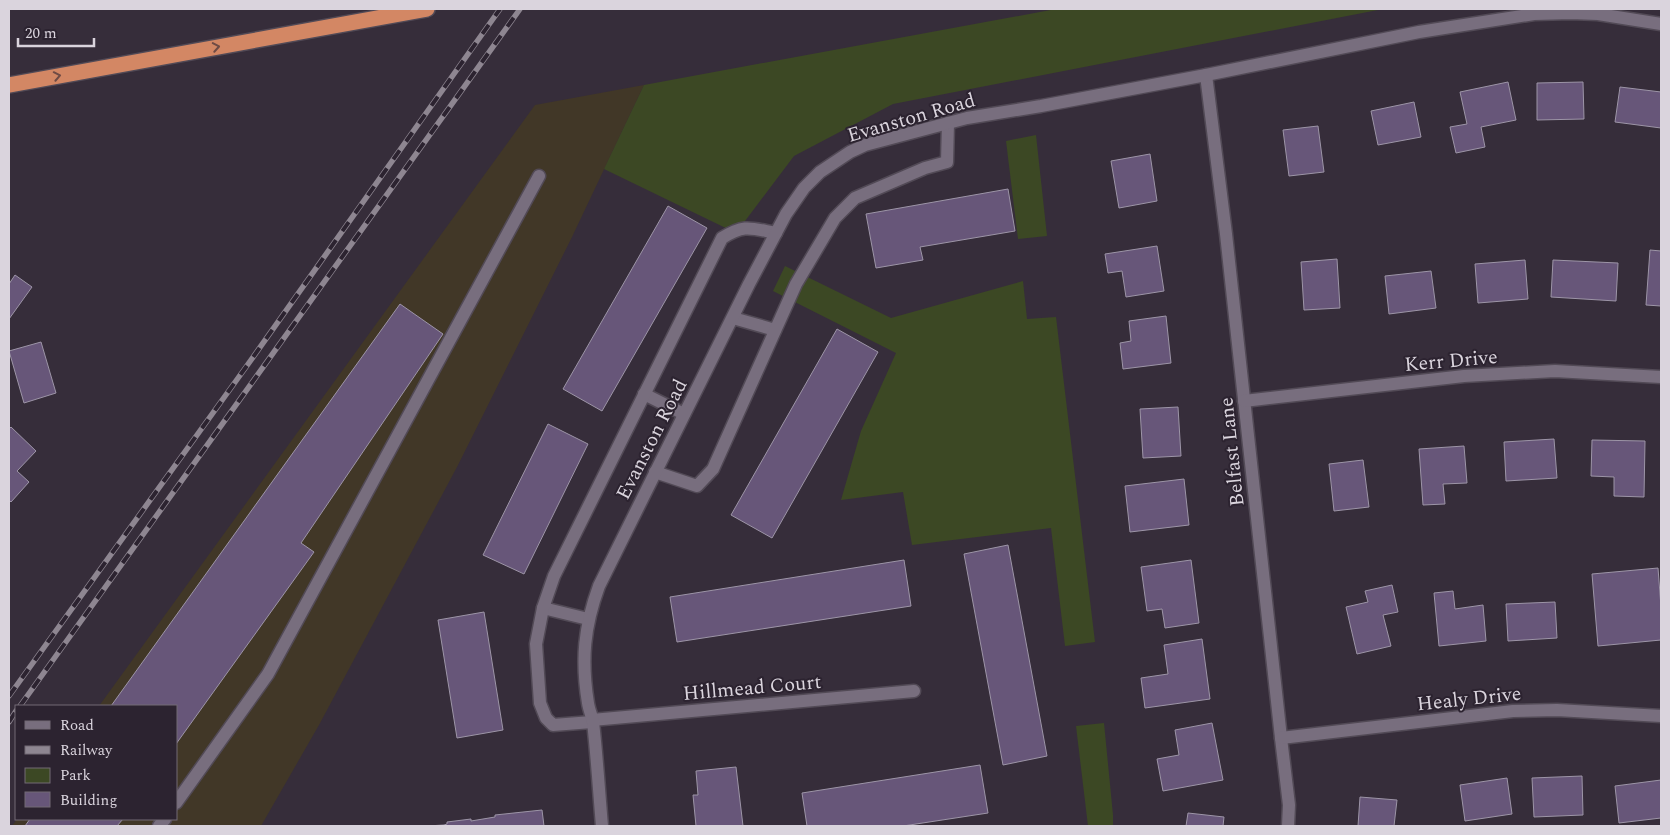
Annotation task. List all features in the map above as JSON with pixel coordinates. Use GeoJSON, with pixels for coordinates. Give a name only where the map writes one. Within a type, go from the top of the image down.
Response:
{"type":"FeatureCollection","features":[{"type":"Feature","properties":{"kind":"highway"},"geometry":{"type":"LineString","coordinates":[[9,85],[427,9]]}},
{"type":"Feature","properties":{"kind":"street","name":"Evanston Road"},"geometry":{"type":"LineString","coordinates":[[602,826],[584,659],[584,640],[588,619],[598,586],[786,214],[804,188],[831,164],[865,145],[967,118],[1206,75],[1419,32],[1534,14],[1598,14],[1661,24]]}},
{"type":"Feature","properties":{"kind":"street","name":"Belfast Lane"},"geometry":{"type":"LineString","coordinates":[[1206,75],[1289,805],[1288,826]]}},
{"type":"Feature","properties":{"kind":"street"},"geometry":{"type":"LineString","coordinates":[[656,472],[697,486],[713,469],[796,284],[835,218],[855,198],[925,168],[947,162],[948,123]]}},
{"type":"Feature","properties":{"kind":"street"},"geometry":{"type":"LineString","coordinates":[[178,800],[268,674],[539,176]]}},
{"type":"Feature","properties":{"kind":"street","name":"Hillmead Court"},"geometry":{"type":"LineString","coordinates":[[776,233],[748,227],[736,230],[722,238],[554,576],[543,608],[536,644],[540,703],[546,718],[553,725],[914,691]]}},
{"type":"Feature","properties":{"kind":"street"},"geometry":{"type":"LineString","coordinates":[[732,318],[775,330]]}},
{"type":"Feature","properties":{"kind":"street","name":"Kerr Drive"},"geometry":{"type":"LineString","coordinates":[[1244,401],[1464,376],[1554,371],[1661,377]]}},
{"type":"Feature","properties":{"kind":"street"},"geometry":{"type":"LineString","coordinates":[[644,394],[684,414]]}},
{"type":"Feature","properties":{"kind":"street"},"geometry":{"type":"LineString","coordinates":[[543,608],[588,619]]}},
{"type":"Feature","properties":{"kind":"street","name":"Healy Drive"},"geometry":{"type":"LineString","coordinates":[[1281,738],[1513,711],[1557,710],[1661,716]]}},
{"type":"Feature","properties":{"kind":"shaded area"},"geometry":{"type":"Polygon","coordinates":[[[644,85],[572,237],[457,467],[319,725],[261,826],[12,826],[16,820],[178,820],[178,705],[100,705],[535,105],[644,85]]]}},
{"type":"Feature","properties":{"kind":"green space"},"geometry":{"type":"Polygon","coordinates":[[[1056,9],[1383,9],[893,104],[794,156],[736,233],[604,169],[644,85],[1056,9]]]}},
{"type":"Feature","properties":{"kind":"green space"},"geometry":{"type":"Polygon","coordinates":[[[1036,135],[1047,236],[1018,239],[1006,141],[1036,135]]]}},
{"type":"Feature","properties":{"kind":"green space"},"geometry":{"type":"Polygon","coordinates":[[[785,266],[891,318],[1023,281],[1027,319],[1056,317],[1095,642],[1065,646],[1051,528],[912,545],[903,492],[841,500],[861,431],[896,353],[773,291],[785,266]]]}},
{"type":"Feature","properties":{"kind":"green space"},"geometry":{"type":"Polygon","coordinates":[[[1104,723],[1113,826],[1088,826],[1076,726],[1104,723]]]}},
{"type":"Feature","properties":{"kind":"building"},"geometry":{"type":"Polygon","coordinates":[[[1508,82],[1516,120],[1481,127],[1485,147],[1456,153],[1450,127],[1467,124],[1460,92],[1508,82]]]}},
{"type":"Feature","properties":{"kind":"building"},"geometry":{"type":"Polygon","coordinates":[[[1583,82],[1584,119],[1537,120],[1537,83],[1583,82]]]}},
{"type":"Feature","properties":{"kind":"building"},"geometry":{"type":"Polygon","coordinates":[[[1620,87],[1661,92],[1661,128],[1615,122],[1620,87]]]}},
{"type":"Feature","properties":{"kind":"building"},"geometry":{"type":"Polygon","coordinates":[[[1414,102],[1421,137],[1378,145],[1371,111],[1414,102]]]}},
{"type":"Feature","properties":{"kind":"building"},"geometry":{"type":"Polygon","coordinates":[[[1318,126],[1324,172],[1289,176],[1283,130],[1318,126]]]}},
{"type":"Feature","properties":{"kind":"building"},"geometry":{"type":"Polygon","coordinates":[[[1150,154],[1157,201],[1119,208],[1111,161],[1150,154]]]}},
{"type":"Feature","properties":{"kind":"building"},"geometry":{"type":"Polygon","coordinates":[[[1008,189],[1015,231],[920,247],[923,260],[876,268],[866,214],[1008,189]]]}},
{"type":"Feature","properties":{"kind":"building"},"geometry":{"type":"Polygon","coordinates":[[[668,206],[707,228],[602,411],[563,389],[668,206]]]}},
{"type":"Feature","properties":{"kind":"building"},"geometry":{"type":"Polygon","coordinates":[[[1157,246],[1164,291],[1126,297],[1122,271],[1108,273],[1105,254],[1157,246]]]}},
{"type":"Feature","properties":{"kind":"building"},"geometry":{"type":"Polygon","coordinates":[[[1650,250],[1661,251],[1661,306],[1646,305],[1650,250]]]}},
{"type":"Feature","properties":{"kind":"building"},"geometry":{"type":"Polygon","coordinates":[[[1337,259],[1340,308],[1304,310],[1301,262],[1337,259]]]}},
{"type":"Feature","properties":{"kind":"building"},"geometry":{"type":"Polygon","coordinates":[[[1525,260],[1528,299],[1478,303],[1475,264],[1525,260]]]}},
{"type":"Feature","properties":{"kind":"building"},"geometry":{"type":"Polygon","coordinates":[[[1553,260],[1618,263],[1616,301],[1551,297],[1553,260]]]}},
{"type":"Feature","properties":{"kind":"building"},"geometry":{"type":"Polygon","coordinates":[[[1431,271],[1436,308],[1389,314],[1385,276],[1431,271]]]}},
{"type":"Feature","properties":{"kind":"building"},"geometry":{"type":"Polygon","coordinates":[[[15,275],[32,287],[9,319],[9,284],[15,275]]]}},
{"type":"Feature","properties":{"kind":"building"},"geometry":{"type":"Polygon","coordinates":[[[400,304],[443,334],[301,543],[314,552],[178,741],[178,705],[112,705],[400,304]]]}},
{"type":"Feature","properties":{"kind":"building"},"geometry":{"type":"Polygon","coordinates":[[[1166,316],[1171,363],[1123,369],[1120,343],[1131,341],[1129,321],[1166,316]]]}},
{"type":"Feature","properties":{"kind":"building"},"geometry":{"type":"Polygon","coordinates":[[[837,329],[878,352],[772,538],[731,515],[837,329]]]}},
{"type":"Feature","properties":{"kind":"building"},"geometry":{"type":"Polygon","coordinates":[[[41,342],[56,393],[24,403],[9,351],[41,342]]]}},
{"type":"Feature","properties":{"kind":"building"},"geometry":{"type":"Polygon","coordinates":[[[1178,407],[1181,456],[1143,458],[1140,409],[1178,407]]]}},
{"type":"Feature","properties":{"kind":"building"},"geometry":{"type":"Polygon","coordinates":[[[548,424],[588,444],[524,574],[483,555],[548,424]]]}},
{"type":"Feature","properties":{"kind":"building"},"geometry":{"type":"Polygon","coordinates":[[[11,427],[36,451],[17,471],[29,482],[11,502],[9,500],[9,429],[11,427]]]}},
{"type":"Feature","properties":{"kind":"building"},"geometry":{"type":"Polygon","coordinates":[[[1554,439],[1557,478],[1506,481],[1504,442],[1554,439]]]}},
{"type":"Feature","properties":{"kind":"building"},"geometry":{"type":"Polygon","coordinates":[[[1592,440],[1645,441],[1644,497],[1614,496],[1614,477],[1591,476],[1592,440]]]}},
{"type":"Feature","properties":{"kind":"building"},"geometry":{"type":"Polygon","coordinates":[[[1464,446],[1467,483],[1443,484],[1445,504],[1423,505],[1419,449],[1464,446]]]}},
{"type":"Feature","properties":{"kind":"building"},"geometry":{"type":"Polygon","coordinates":[[[1363,460],[1369,507],[1334,511],[1329,464],[1363,460]]]}},
{"type":"Feature","properties":{"kind":"building"},"geometry":{"type":"Polygon","coordinates":[[[1184,479],[1189,525],[1130,532],[1125,486],[1184,479]]]}},
{"type":"Feature","properties":{"kind":"building"},"geometry":{"type":"Polygon","coordinates":[[[1008,545],[1047,756],[1003,765],[964,554],[1008,545]]]}},
{"type":"Feature","properties":{"kind":"building"},"geometry":{"type":"Polygon","coordinates":[[[904,560],[911,606],[677,642],[670,597],[904,560]]]}},
{"type":"Feature","properties":{"kind":"building"},"geometry":{"type":"Polygon","coordinates":[[[1191,560],[1199,623],[1165,628],[1162,609],[1147,611],[1141,567],[1191,560]]]}},
{"type":"Feature","properties":{"kind":"building"},"geometry":{"type":"Polygon","coordinates":[[[1658,568],[1661,640],[1598,646],[1592,574],[1658,568]]]}},
{"type":"Feature","properties":{"kind":"building"},"geometry":{"type":"Polygon","coordinates":[[[1392,585],[1398,612],[1383,615],[1391,646],[1357,654],[1346,607],[1368,602],[1365,591],[1392,585]]]}},
{"type":"Feature","properties":{"kind":"building"},"geometry":{"type":"Polygon","coordinates":[[[1453,591],[1455,609],[1483,605],[1486,641],[1439,646],[1434,593],[1453,591]]]}},
{"type":"Feature","properties":{"kind":"building"},"geometry":{"type":"Polygon","coordinates":[[[1555,602],[1557,638],[1508,641],[1506,604],[1555,602]]]}},
{"type":"Feature","properties":{"kind":"building"},"geometry":{"type":"Polygon","coordinates":[[[484,612],[503,730],[457,738],[438,620],[484,612]]]}},
{"type":"Feature","properties":{"kind":"building"},"geometry":{"type":"Polygon","coordinates":[[[1202,639],[1210,699],[1145,708],[1141,678],[1168,674],[1164,645],[1202,639]]]}},
{"type":"Feature","properties":{"kind":"building"},"geometry":{"type":"Polygon","coordinates":[[[1212,723],[1223,780],[1163,791],[1157,759],[1179,755],[1175,730],[1212,723]]]}},
{"type":"Feature","properties":{"kind":"building"},"geometry":{"type":"Polygon","coordinates":[[[980,765],[988,813],[903,826],[807,826],[802,793],[980,765]]]}},
{"type":"Feature","properties":{"kind":"building"},"geometry":{"type":"Polygon","coordinates":[[[736,767],[743,826],[696,826],[693,795],[698,795],[696,771],[736,767]]]}},
{"type":"Feature","properties":{"kind":"building"},"geometry":{"type":"Polygon","coordinates":[[[1582,776],[1583,815],[1534,817],[1532,778],[1582,776]]]}},
{"type":"Feature","properties":{"kind":"building"},"geometry":{"type":"Polygon","coordinates":[[[1507,778],[1512,814],[1465,821],[1460,785],[1507,778]]]}},
{"type":"Feature","properties":{"kind":"building"},"geometry":{"type":"Polygon","coordinates":[[[1661,780],[1661,818],[1619,823],[1615,786],[1661,780]]]}},
{"type":"Feature","properties":{"kind":"building"},"geometry":{"type":"Polygon","coordinates":[[[1360,797],[1397,800],[1394,826],[1358,826],[1360,797]]]}},
{"type":"Feature","properties":{"kind":"building"},"geometry":{"type":"Polygon","coordinates":[[[542,810],[544,826],[427,826],[444,825],[447,822],[471,819],[471,821],[495,817],[495,815],[542,810]]]}},
{"type":"Feature","properties":{"kind":"building"},"geometry":{"type":"Polygon","coordinates":[[[1188,813],[1224,817],[1223,826],[1186,826],[1188,813]]]}},
{"type":"Feature","properties":{"kind":"building"},"geometry":{"type":"Polygon","coordinates":[[[29,820],[122,820],[117,826],[25,826],[29,820]]]}},
{"type":"Feature","properties":{"kind":"railway"},"geometry":{"type":"LineString","coordinates":[[9,696],[246,367],[500,9]]}},
{"type":"Feature","properties":{"kind":"railway"},"geometry":{"type":"LineString","coordinates":[[21,705],[520,9]]}},
{"type":"Feature","properties":{"kind":"railway"},"geometry":{"type":"LineString","coordinates":[[9,722],[15,713]]}}]}
